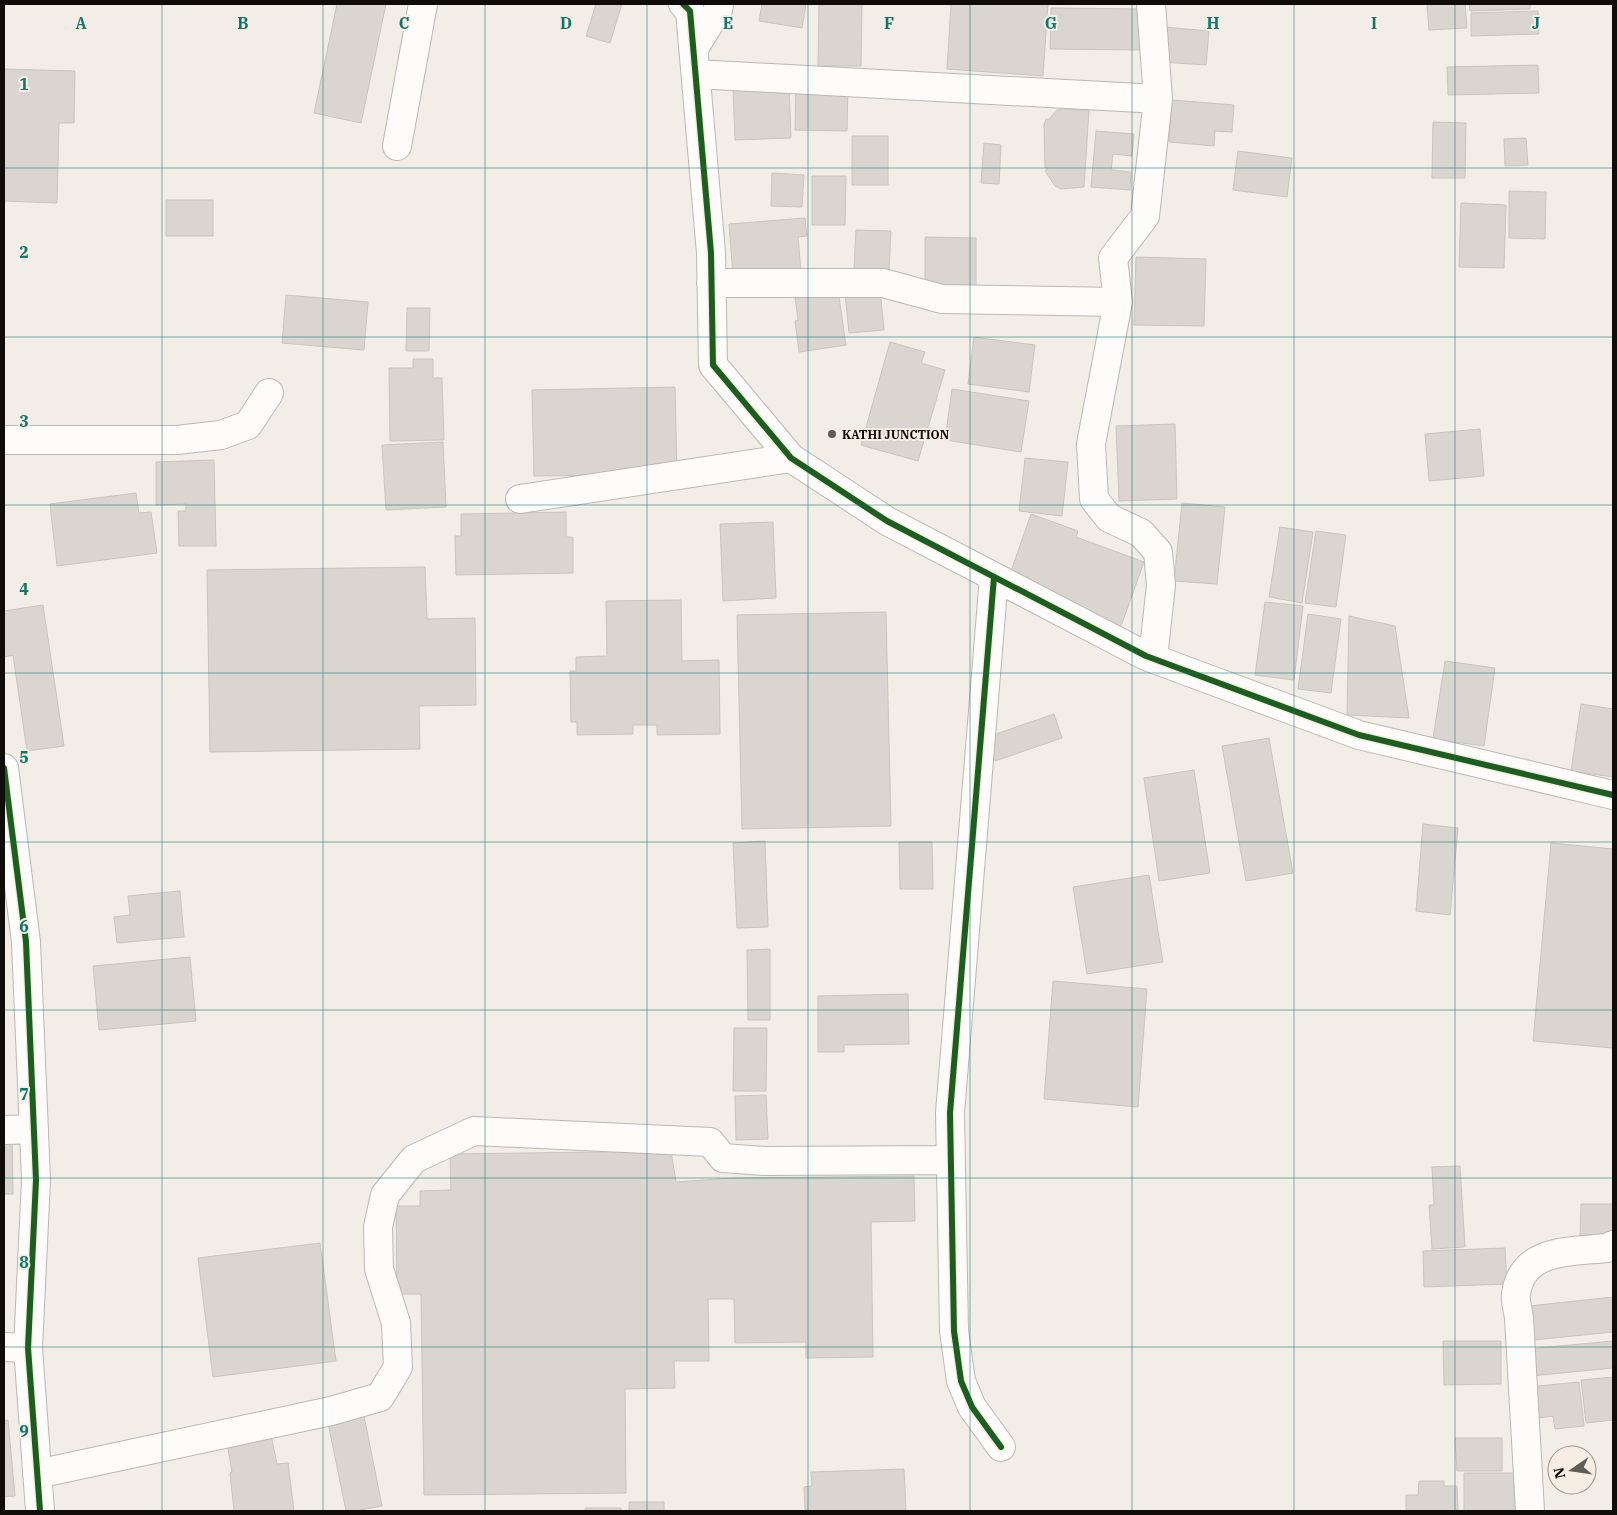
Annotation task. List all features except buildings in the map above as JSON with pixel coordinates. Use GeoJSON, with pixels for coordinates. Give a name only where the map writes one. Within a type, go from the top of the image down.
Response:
{"type":"FeatureCollection","features":[{"type":"Feature","properties":{"kind":"street"},"geometry":{"type":"LineString","coordinates":[[397,146],[423,4]]}},
{"type":"Feature","properties":{"kind":"street"},"geometry":{"type":"LineString","coordinates":[[682,4],[690,12],[711,254],[712,365],[791,458],[887,520],[1152,658],[1359,736],[1613,795]]}},
{"type":"Feature","properties":{"kind":"street"},"geometry":{"type":"LineString","coordinates":[[695,62],[719,4]]}},
{"type":"Feature","properties":{"kind":"street"},"geometry":{"type":"LineString","coordinates":[[1151,4],[1158,99],[1145,216],[1113,258],[1118,302],[1092,444],[1094,499],[1109,518],[1140,533],[1158,552],[1161,585],[1152,658]]}},
{"type":"Feature","properties":{"kind":"street"},"geometry":{"type":"LineString","coordinates":[[695,62],[1158,99]]}},
{"type":"Feature","properties":{"kind":"street"},"geometry":{"type":"LineString","coordinates":[[711,283],[883,283],[942,299],[1118,302]]}},
{"type":"Feature","properties":{"kind":"street"},"geometry":{"type":"LineString","coordinates":[[4,440],[177,440],[221,435],[248,425],[269,393]]}},
{"type":"Feature","properties":{"kind":"street"},"geometry":{"type":"LineString","coordinates":[[520,499],[791,458]]}},
{"type":"Feature","properties":{"kind":"street"},"geometry":{"type":"LineString","coordinates":[[994,577],[950,1113],[954,1331],[961,1381],[972,1407],[1001,1447]]}},
{"type":"Feature","properties":{"kind":"street"},"geometry":{"type":"LineString","coordinates":[[4,768],[9,848],[26,942],[36,1180],[16,1348],[37,1474],[40,1511]]}},
{"type":"Feature","properties":{"kind":"street"},"geometry":{"type":"LineString","coordinates":[[4,1130],[34,1129]]}},
{"type":"Feature","properties":{"kind":"street"},"geometry":{"type":"LineString","coordinates":[[37,1474],[331,1411],[380,1397],[398,1367],[396,1323],[379,1269],[378,1226],[385,1195],[414,1159],[474,1131],[710,1142],[723,1158],[764,1161],[952,1160]]}},
{"type":"Feature","properties":{"kind":"street"},"geometry":{"type":"LineString","coordinates":[[1530,1511],[1519,1318],[1516,1295],[1522,1274],[1530,1264],[1549,1255],[1613,1246]]}},
{"type":"Feature","properties":{"kind":"cycle path"},"geometry":{"type":"LineString","coordinates":[[683,4],[690,11],[711,253],[713,365],[791,458],[887,521],[1146,656],[1359,735],[1613,795]]}},
{"type":"Feature","properties":{"kind":"cycle path"},"geometry":{"type":"LineString","coordinates":[[994,577],[950,1113],[954,1331],[961,1381],[972,1407],[1001,1447]]}},
{"type":"Feature","properties":{"kind":"cycle path"},"geometry":{"type":"LineString","coordinates":[[4,768],[26,942],[36,1180],[28,1348],[40,1511]]}},
{"type":"Feature","properties":{"kind":"place","name":"KATHI JUNCTION"},"geometry":{"type":"Point","coordinates":[832,434]}}]}
